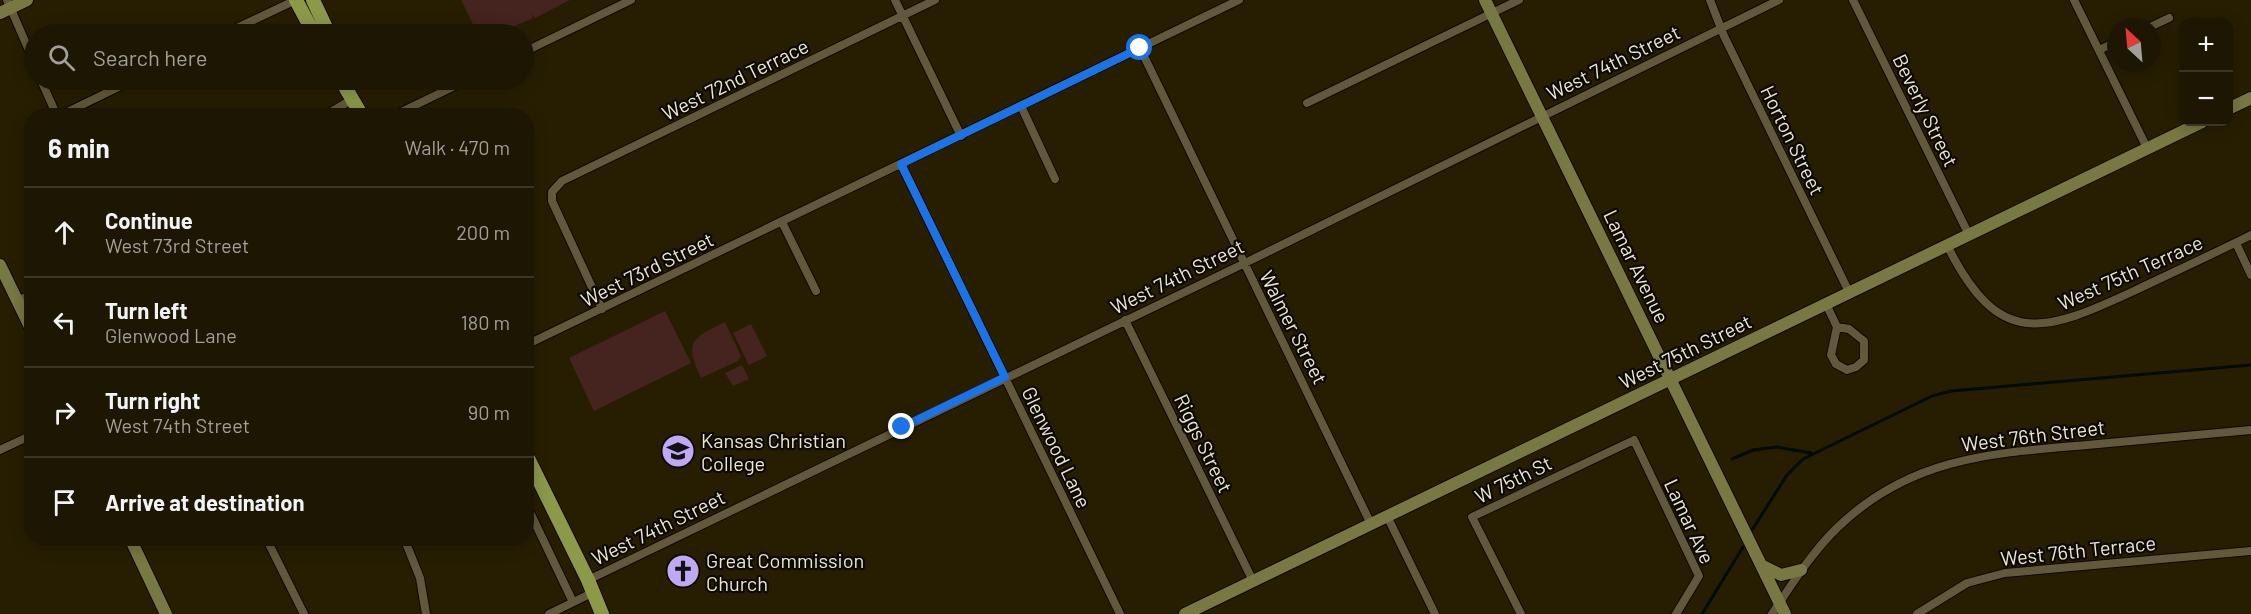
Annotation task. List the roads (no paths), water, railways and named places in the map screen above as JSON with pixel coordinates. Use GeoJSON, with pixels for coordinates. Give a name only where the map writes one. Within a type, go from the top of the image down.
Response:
{"type":"FeatureCollection","features":[{"type":"Feature","properties":{"kind":"main road"},"geometry":{"type":"LineString","coordinates":[[6,7],[27,0]]}},
{"type":"Feature","properties":{"kind":"main road"},"geometry":{"type":"LineString","coordinates":[[296,0],[309,24]]}},
{"type":"Feature","properties":{"kind":"main road"},"geometry":{"type":"LineString","coordinates":[[313,0],[324,24]]}},
{"type":"Feature","properties":{"kind":"main road","name":"Lamar Avenue"},"geometry":{"type":"LineString","coordinates":[[1485,0],[1782,608]]}},
{"type":"Feature","properties":{"kind":"main road"},"geometry":{"type":"LineString","coordinates":[[347,90],[358,108]]}},
{"type":"Feature","properties":{"kind":"main road"},"geometry":{"type":"LineString","coordinates":[[350,90],[353,99]]}},
{"type":"Feature","properties":{"kind":"main road"},"geometry":{"type":"LineString","coordinates":[[2233,107],[2251,98]]}},
{"type":"Feature","properties":{"kind":"main road","name":"West 75th Street"},"geometry":{"type":"LineString","coordinates":[[1185,614],[2194,126]]}},
{"type":"Feature","properties":{"kind":"main road"},"geometry":{"type":"LineString","coordinates":[[0,265],[24,315]]}},
{"type":"Feature","properties":{"kind":"main road"},"geometry":{"type":"LineString","coordinates":[[534,470],[604,614]]}},
{"type":"Feature","properties":{"kind":"main road"},"geometry":{"type":"LineString","coordinates":[[134,546],[166,614]]}},
{"type":"Feature","properties":{"kind":"main road"},"geometry":{"type":"LineString","coordinates":[[1761,565],[1781,574],[1801,570]]}},
{"type":"Feature","properties":{"kind":"street"},"geometry":{"type":"LineString","coordinates":[[245,24],[296,0]]}},
{"type":"Feature","properties":{"kind":"street"},"geometry":{"type":"LineString","coordinates":[[534,47],[631,0]]}},
{"type":"Feature","properties":{"kind":"street"},"geometry":{"type":"LineString","coordinates":[[895,0],[960,135]]}},
{"type":"Feature","properties":{"kind":"street","name":"West 72nd Terrace"},"geometry":{"type":"LineString","coordinates":[[602,309],[554,207],[552,192],[562,181],[935,0]]}},
{"type":"Feature","properties":{"kind":"street","name":"West 73rd Street"},"geometry":{"type":"LineString","coordinates":[[534,341],[1239,0]]}},
{"type":"Feature","properties":{"kind":"street"},"geometry":{"type":"LineString","coordinates":[[1307,103],[1519,0]]}},
{"type":"Feature","properties":{"kind":"street","name":"Horton Street"},"geometry":{"type":"LineString","coordinates":[[1710,0],[1849,292]]}},
{"type":"Feature","properties":{"kind":"street","name":"West 74th Street"},"geometry":{"type":"LineString","coordinates":[[549,614],[573,602],[591,586],[1005,377],[1243,264],[1779,0]]}},
{"type":"Feature","properties":{"kind":"street","name":"Beverly Street"},"geometry":{"type":"LineString","coordinates":[[1853,0],[1969,235]]}},
{"type":"Feature","properties":{"kind":"street"},"geometry":{"type":"LineString","coordinates":[[2074,0],[2147,148]]}},
{"type":"Feature","properties":{"kind":"street"},"geometry":{"type":"LineString","coordinates":[[6,7],[24,42]]}},
{"type":"Feature","properties":{"kind":"street"},"geometry":{"type":"LineString","coordinates":[[2161,22],[2169,18]]}},
{"type":"Feature","properties":{"kind":"street"},"geometry":{"type":"LineString","coordinates":[[2099,50],[2107,46]]}},
{"type":"Feature","properties":{"kind":"street","name":"Walmer Street"},"geometry":{"type":"LineString","coordinates":[[1140,48],[1371,524]]}},
{"type":"Feature","properties":{"kind":"street"},"geometry":{"type":"LineString","coordinates":[[46,90],[54,108]]}},
{"type":"Feature","properties":{"kind":"street"},"geometry":{"type":"LineString","coordinates":[[75,108],[112,90]]}},
{"type":"Feature","properties":{"kind":"street"},"geometry":{"type":"LineString","coordinates":[[409,108],[446,90]]}},
{"type":"Feature","properties":{"kind":"street"},"geometry":{"type":"LineString","coordinates":[[338,108],[353,99]]}},
{"type":"Feature","properties":{"kind":"street"},"geometry":{"type":"LineString","coordinates":[[1020,106],[1055,179]]}},
{"type":"Feature","properties":{"kind":"street","name":"Glenwood Lane"},"geometry":{"type":"LineString","coordinates":[[901,164],[1120,614]]}},
{"type":"Feature","properties":{"kind":"street"},"geometry":{"type":"LineString","coordinates":[[782,222],[816,291]]}},
{"type":"Feature","properties":{"kind":"street","name":"West 75th Terrace"},"geometry":{"type":"LineString","coordinates":[[1947,245],[1970,287],[1986,304],[2009,318],[2042,324],[2081,316],[2251,235]]}},
{"type":"Feature","properties":{"kind":"street"},"geometry":{"type":"LineString","coordinates":[[2236,243],[2251,275]]}},
{"type":"Feature","properties":{"kind":"street"},"geometry":{"type":"LineString","coordinates":[[17,301],[24,298]]}},
{"type":"Feature","properties":{"kind":"street"},"geometry":{"type":"LineString","coordinates":[[1826,304],[1837,327],[1831,355],[1836,364],[1847,370],[1856,367],[1864,360],[1864,341],[1849,329],[1837,327]]}},
{"type":"Feature","properties":{"kind":"street","name":"Riggs Street"},"geometry":{"type":"LineString","coordinates":[[1125,320],[1253,581]]}},
{"type":"Feature","properties":{"kind":"street","name":"West 76th Street"},"geometry":{"type":"LineString","coordinates":[[1772,614],[1782,608],[1801,570],[1839,526],[1865,504],[1892,486],[1936,466],[1991,453],[2251,430]]}},
{"type":"Feature","properties":{"kind":"street"},"geometry":{"type":"LineString","coordinates":[[0,450],[24,439]]}},
{"type":"Feature","properties":{"kind":"street","name":"W 75th St"},"geometry":{"type":"LineString","coordinates":[[1521,614],[1473,517],[1634,440]]}},
{"type":"Feature","properties":{"kind":"street","name":"Lamar Ave"},"geometry":{"type":"LineString","coordinates":[[1634,440],[1699,576],[1677,614]]}},
{"type":"Feature","properties":{"kind":"street"},"geometry":{"type":"LineString","coordinates":[[1387,516],[1435,614]]}},
{"type":"Feature","properties":{"kind":"street"},"geometry":{"type":"LineString","coordinates":[[534,521],[573,602]]}},
{"type":"Feature","properties":{"kind":"street"},"geometry":{"type":"LineString","coordinates":[[270,546],[304,614]]}},
{"type":"Feature","properties":{"kind":"street"},"geometry":{"type":"LineString","coordinates":[[407,546],[420,578],[426,614]]}},
{"type":"Feature","properties":{"kind":"street","name":"West 76th Terrace"},"geometry":{"type":"LineString","coordinates":[[1917,614],[1967,583],[2005,573],[2251,551]]}},
{"type":"Feature","properties":{"kind":"waterway"},"geometry":{"type":"LineString","coordinates":[[1752,530],[1787,475],[1803,459],[1932,396],[1951,391],[2251,365]]}},
{"type":"Feature","properties":{"kind":"waterway"},"geometry":{"type":"LineString","coordinates":[[1732,459],[1753,450],[1777,447],[1811,453]]}},
{"type":"Feature","properties":{"kind":"waterway"},"geometry":{"type":"LineString","coordinates":[[1702,614],[1743,547]]}},
{"type":"Feature","properties":{"kind":"place","name":"Kansas Christian College"},"geometry":{"type":"Point","coordinates":[678,451]}},
{"type":"Feature","properties":{"kind":"place","name":"Great Commission Church"},"geometry":{"type":"Point","coordinates":[683,571]}}]}
